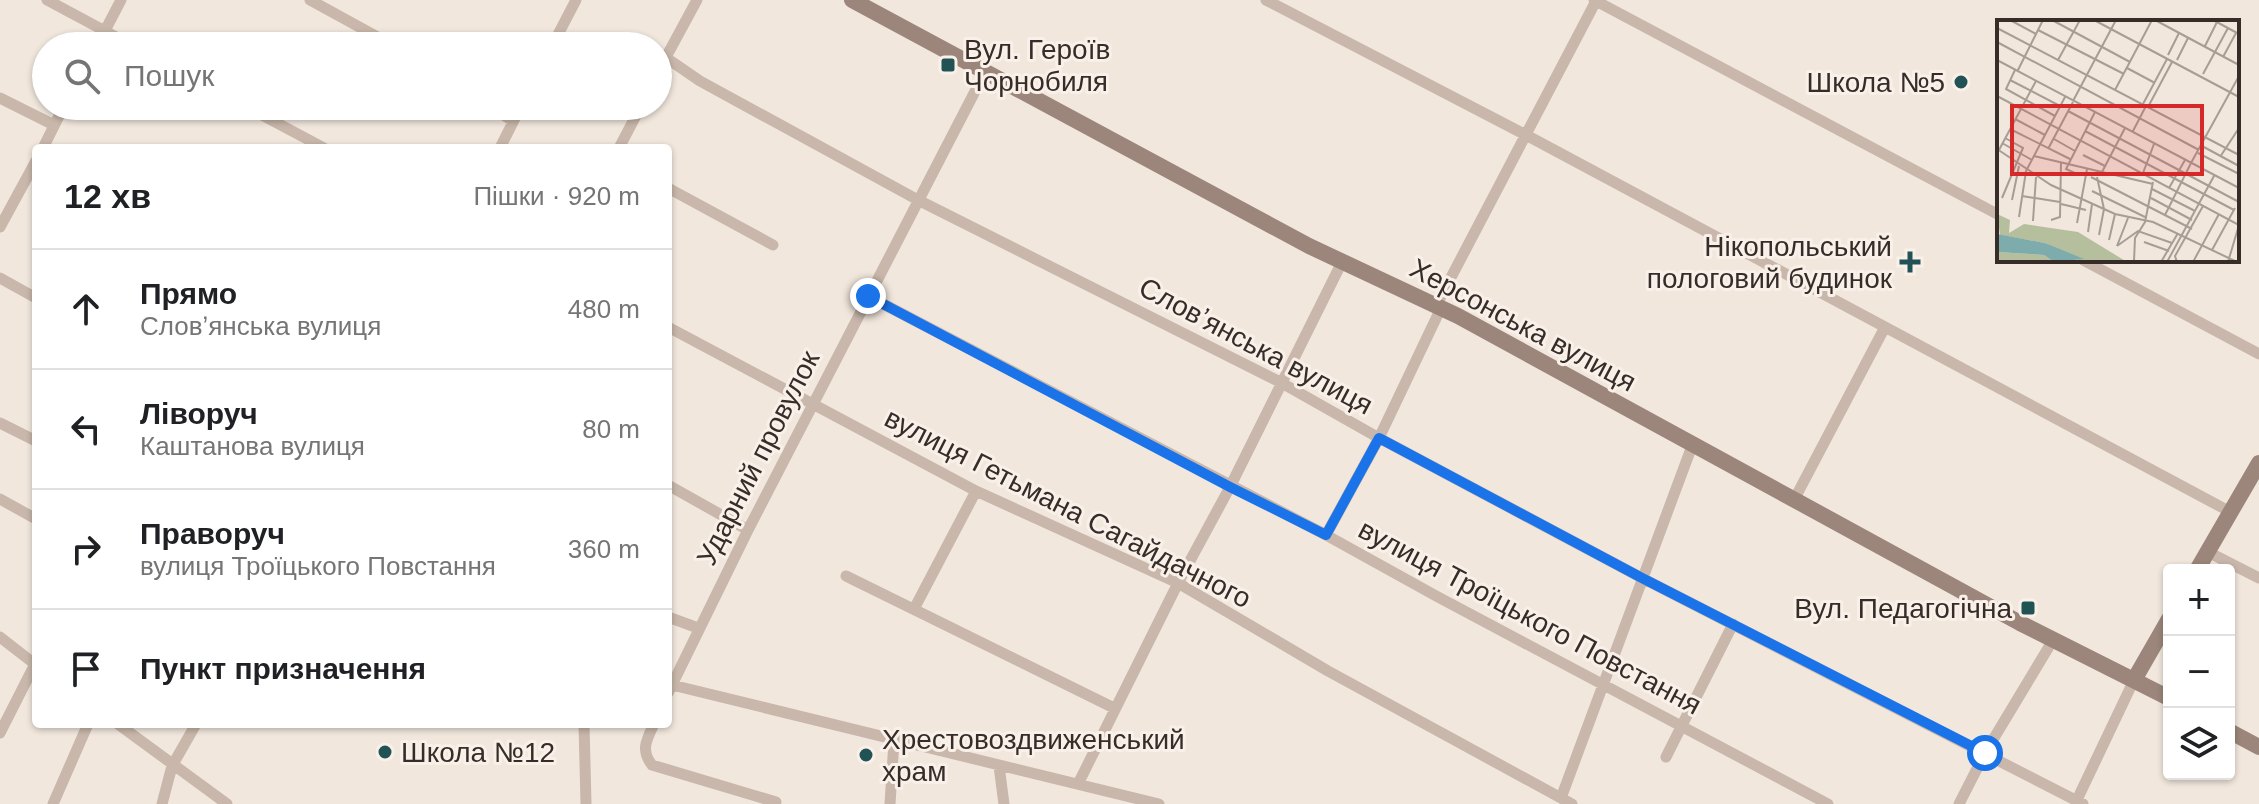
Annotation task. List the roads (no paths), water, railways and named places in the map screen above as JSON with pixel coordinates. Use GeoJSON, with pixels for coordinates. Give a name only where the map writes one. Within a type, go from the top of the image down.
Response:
{"type":"FeatureCollection","features":[{"type":"Feature","properties":{"kind":"main road","name":"Херсонська вулиця"},"geometry":{"type":"LineString","coordinates":[[852,0],[1342,262],[1438,307],[2053,640],[2163,695]]}},
{"type":"Feature","properties":{"kind":"main road"},"geometry":{"type":"LineString","coordinates":[[2201,564],[2257,470]]}},
{"type":"Feature","properties":{"kind":"main road"},"geometry":{"type":"LineString","coordinates":[[2134,680],[2163,629]]}},
{"type":"Feature","properties":{"kind":"main road"},"geometry":{"type":"LineString","coordinates":[[2235,734],[2259,747]]}},
{"type":"Feature","properties":{"kind":"street"},"geometry":{"type":"LineString","coordinates":[[47,0],[105,31],[121,0]]}},
{"type":"Feature","properties":{"kind":"street"},"geometry":{"type":"LineString","coordinates":[[310,0],[372,32]]}},
{"type":"Feature","properties":{"kind":"street"},"geometry":{"type":"LineString","coordinates":[[559,32],[576,0]]}},
{"type":"Feature","properties":{"kind":"street"},"geometry":{"type":"LineString","coordinates":[[672,45],[697,0]]}},
{"type":"Feature","properties":{"kind":"street"},"geometry":{"type":"LineString","coordinates":[[1266,0],[1526,135],[2225,509],[2229,515]]}},
{"type":"Feature","properties":{"kind":"street"},"geometry":{"type":"LineString","coordinates":[[1326,535],[1379,438],[1438,307],[1595,0],[1615,5],[1997,214]]}},
{"type":"Feature","properties":{"kind":"street","name":"Словʼянська вулиця"},"geometry":{"type":"LineString","coordinates":[[672,62],[700,81],[918,200],[1280,382],[1642,578],[2078,803]]}},
{"type":"Feature","properties":{"kind":"street","name":"Ударний провулок"},"geometry":{"type":"LineString","coordinates":[[672,681],[985,72]]}},
{"type":"Feature","properties":{"kind":"street"},"geometry":{"type":"LineString","coordinates":[[0,98],[32,114]]}},
{"type":"Feature","properties":{"kind":"street"},"geometry":{"type":"LineString","coordinates":[[44,120],[54,125]]}},
{"type":"Feature","properties":{"kind":"street"},"geometry":{"type":"LineString","coordinates":[[45,144],[57,120]]}},
{"type":"Feature","properties":{"kind":"street"},"geometry":{"type":"LineString","coordinates":[[271,120],[316,144]]}},
{"type":"Feature","properties":{"kind":"street"},"geometry":{"type":"LineString","coordinates":[[621,144],[634,120]]}},
{"type":"Feature","properties":{"kind":"street"},"geometry":{"type":"LineString","coordinates":[[502,144],[513,121]]}},
{"type":"Feature","properties":{"kind":"street"},"geometry":{"type":"LineString","coordinates":[[0,227],[32,168]]}},
{"type":"Feature","properties":{"kind":"street"},"geometry":{"type":"LineString","coordinates":[[672,190],[773,245]]}},
{"type":"Feature","properties":{"kind":"street"},"geometry":{"type":"LineString","coordinates":[[1078,784],[1342,262]]}},
{"type":"Feature","properties":{"kind":"street"},"geometry":{"type":"LineString","coordinates":[[2087,262],[2259,354]]}},
{"type":"Feature","properties":{"kind":"street"},"geometry":{"type":"LineString","coordinates":[[0,278],[32,296]]}},
{"type":"Feature","properties":{"kind":"street","name":"вулиця Троїцького Повстання"},"geometry":{"type":"LineString","coordinates":[[868,296],[1326,535],[1828,804]]}},
{"type":"Feature","properties":{"kind":"street"},"geometry":{"type":"LineString","coordinates":[[1794,500],[1885,327]]}},
{"type":"Feature","properties":{"kind":"street","name":"вулиця Гетьмана Сагайдачного"},"geometry":{"type":"LineString","coordinates":[[672,329],[976,491],[1178,583],[1328,671],[1566,801]]}},
{"type":"Feature","properties":{"kind":"street"},"geometry":{"type":"LineString","coordinates":[[0,423],[32,439]]}},
{"type":"Feature","properties":{"kind":"street"},"geometry":{"type":"LineString","coordinates":[[1566,801],[1642,578],[1692,446]]}},
{"type":"Feature","properties":{"kind":"street"},"geometry":{"type":"LineString","coordinates":[[672,487],[748,530]]}},
{"type":"Feature","properties":{"kind":"street"},"geometry":{"type":"LineString","coordinates":[[914,609],[976,491]]}},
{"type":"Feature","properties":{"kind":"street"},"geometry":{"type":"LineString","coordinates":[[0,499],[32,517]]}},
{"type":"Feature","properties":{"kind":"street"},"geometry":{"type":"LineString","coordinates":[[2208,552],[2259,578]]}},
{"type":"Feature","properties":{"kind":"street"},"geometry":{"type":"LineString","coordinates":[[846,576],[1114,708]]}},
{"type":"Feature","properties":{"kind":"street"},"geometry":{"type":"LineString","coordinates":[[672,618],[698,628]]}},
{"type":"Feature","properties":{"kind":"street"},"geometry":{"type":"LineString","coordinates":[[1666,757],[1733,624]]}},
{"type":"Feature","properties":{"kind":"street"},"geometry":{"type":"LineString","coordinates":[[0,637],[32,662]]}},
{"type":"Feature","properties":{"kind":"street"},"geometry":{"type":"LineString","coordinates":[[1959,804],[1985,753],[2053,640]]}},
{"type":"Feature","properties":{"kind":"street"},"geometry":{"type":"LineString","coordinates":[[0,733],[32,670]]}},
{"type":"Feature","properties":{"kind":"street"},"geometry":{"type":"LineString","coordinates":[[2078,803],[2134,680]]}},
{"type":"Feature","properties":{"kind":"street"},"geometry":{"type":"LineString","coordinates":[[672,688],[1159,804]]}},
{"type":"Feature","properties":{"kind":"street"},"geometry":{"type":"LineString","coordinates":[[53,804],[86,728]]}},
{"type":"Feature","properties":{"kind":"street"},"geometry":{"type":"LineString","coordinates":[[123,728],[227,804]]}},
{"type":"Feature","properties":{"kind":"street"},"geometry":{"type":"LineString","coordinates":[[162,804],[172,766],[194,728]]}},
{"type":"Feature","properties":{"kind":"street"},"geometry":{"type":"LineString","coordinates":[[584,728],[586,804]]}},
{"type":"Feature","properties":{"kind":"street"},"geometry":{"type":"LineString","coordinates":[[652,728],[645,746],[645,757],[652,765],[776,802]]}},
{"type":"Feature","properties":{"kind":"street"},"geometry":{"type":"LineString","coordinates":[[890,804],[894,741]]}},
{"type":"Feature","properties":{"kind":"street"},"geometry":{"type":"LineString","coordinates":[[999,766],[1004,804]]}},
{"type":"Feature","properties":{"kind":"place","name":"Вул. Героїв Чорнобиля"},"geometry":{"type":"Point","coordinates":[948,65]}},
{"type":"Feature","properties":{"kind":"place","name":"Школа №5"},"geometry":{"type":"Point","coordinates":[1961,82]}},
{"type":"Feature","properties":{"kind":"place","name":"Нікопольський пологовий будинок"},"geometry":{"type":"Point","coordinates":[1910,262]}},
{"type":"Feature","properties":{"kind":"place","name":"Вул. Педагогічна"},"geometry":{"type":"Point","coordinates":[2028,608]}},
{"type":"Feature","properties":{"kind":"place","name":"Школа №12"},"geometry":{"type":"Point","coordinates":[385,752]}},
{"type":"Feature","properties":{"kind":"place","name":"Хрестовоздвиженський храм"},"geometry":{"type":"Point","coordinates":[866,755]}}]}
